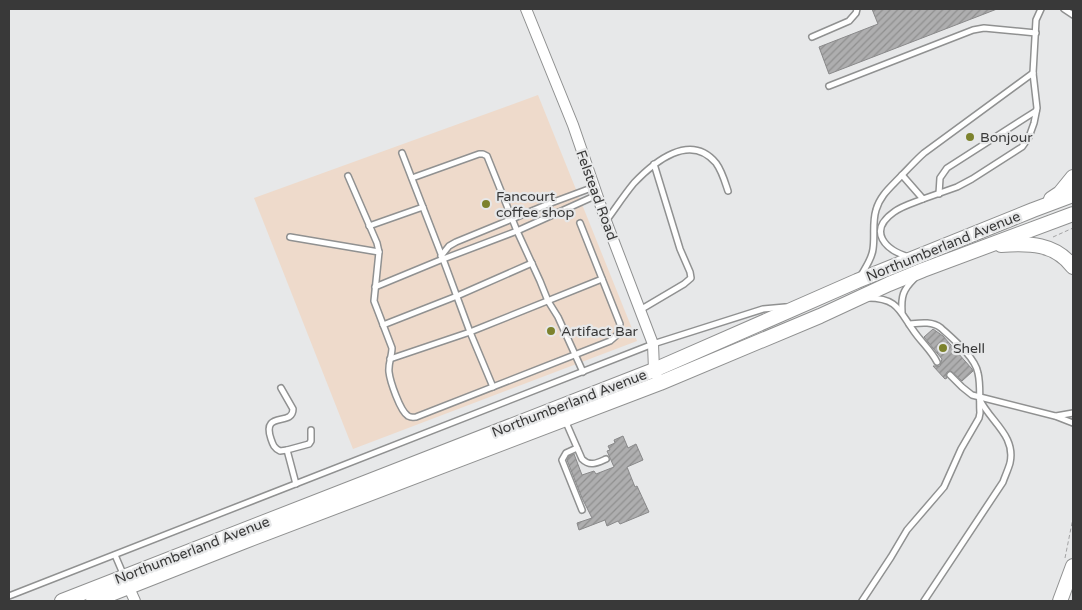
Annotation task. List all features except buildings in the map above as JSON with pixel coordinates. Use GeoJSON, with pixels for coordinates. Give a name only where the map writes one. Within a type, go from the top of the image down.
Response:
{"type":"FeatureCollection","features":[{"type":"Feature","properties":{"kind":"main road"},"geometry":{"type":"LineString","coordinates":[[1033,210],[1060,193],[1073,177]]}},
{"type":"Feature","properties":{"kind":"main road","name":"Northumberland Avenue"},"geometry":{"type":"LineString","coordinates":[[93,601],[126,582],[654,370],[799,306],[1073,195]]}},
{"type":"Feature","properties":{"kind":"main road","name":"Northumberland Avenue"},"geometry":{"type":"LineString","coordinates":[[62,601],[126,582],[243,542],[564,420],[660,383],[889,284],[982,247],[1073,214]]}},
{"type":"Feature","properties":{"kind":"main road"},"geometry":{"type":"LineString","coordinates":[[982,247],[1036,244],[1060,255],[1073,267]]}},
{"type":"Feature","properties":{"kind":"main road"},"geometry":{"type":"LineString","coordinates":[[1060,601],[1073,566]]}},
{"type":"Feature","properties":{"kind":"street","name":"Felstead Road"},"geometry":{"type":"LineString","coordinates":[[526,9],[573,125],[606,222],[653,344],[654,370],[660,383]]}},
{"type":"Feature","properties":{"kind":"street"},"geometry":{"type":"LineString","coordinates":[[126,582],[135,601]]}},
{"type":"Feature","properties":{"kind":"lane"},"geometry":{"type":"LineString","coordinates":[[812,37],[849,21],[857,9]]}},
{"type":"Feature","properties":{"kind":"lane"},"geometry":{"type":"LineString","coordinates":[[915,258],[895,252],[889,248],[881,236],[881,229],[885,221],[895,211],[972,179],[1022,147],[1029,137],[1036,111],[1033,73],[1036,20],[1041,9]]}},
{"type":"Feature","properties":{"kind":"lane"},"geometry":{"type":"LineString","coordinates":[[1064,9],[1073,15]]}},
{"type":"Feature","properties":{"kind":"lane"},"geometry":{"type":"LineString","coordinates":[[828,86],[973,30],[984,28],[1036,33]]}},
{"type":"Feature","properties":{"kind":"lane"},"geometry":{"type":"LineString","coordinates":[[857,282],[872,255],[874,247],[873,225],[878,203],[884,194],[913,162],[924,153],[1033,73]]}},
{"type":"Feature","properties":{"kind":"lane"},"geometry":{"type":"LineString","coordinates":[[939,194],[940,178],[947,168],[1036,111]]}},
{"type":"Feature","properties":{"kind":"lane"},"geometry":{"type":"LineString","coordinates":[[606,222],[633,184],[654,164],[680,151],[702,151],[717,164],[728,191]]}},
{"type":"Feature","properties":{"kind":"lane"},"geometry":{"type":"LineString","coordinates":[[402,153],[441,258],[493,387]]}},
{"type":"Feature","properties":{"kind":"lane"},"geometry":{"type":"LineString","coordinates":[[412,178],[479,154],[487,156],[516,231],[583,372]]}},
{"type":"Feature","properties":{"kind":"lane"},"geometry":{"type":"LineString","coordinates":[[640,310],[691,278],[680,249],[654,164]]}},
{"type":"Feature","properties":{"kind":"lane"},"geometry":{"type":"LineString","coordinates":[[902,175],[923,199]]}},
{"type":"Feature","properties":{"kind":"lane"},"geometry":{"type":"LineString","coordinates":[[348,176],[377,243],[379,252],[374,301],[392,348],[388,368],[389,374],[395,394],[404,412],[412,418],[610,341],[618,334],[620,324],[580,223]]}},
{"type":"Feature","properties":{"kind":"lane"},"geometry":{"type":"LineString","coordinates":[[441,258],[449,246],[456,242],[550,203],[595,191]]}},
{"type":"Feature","properties":{"kind":"lane"},"geometry":{"type":"LineString","coordinates":[[375,287],[441,258],[516,231],[595,191]]}},
{"type":"Feature","properties":{"kind":"lane"},"geometry":{"type":"LineString","coordinates":[[369,226],[423,207]]}},
{"type":"Feature","properties":{"kind":"lane"},"geometry":{"type":"LineString","coordinates":[[477,233],[481,244]]}},
{"type":"Feature","properties":{"kind":"lane"},"geometry":{"type":"LineString","coordinates":[[290,236],[379,252]]}},
{"type":"Feature","properties":{"kind":"lane"},"geometry":{"type":"LineString","coordinates":[[382,325],[457,296],[532,263]]}},
{"type":"Feature","properties":{"kind":"lane"},"geometry":{"type":"LineString","coordinates":[[902,312],[904,292],[924,270]]}},
{"type":"Feature","properties":{"kind":"lane"},"geometry":{"type":"LineString","coordinates":[[390,359],[470,332],[602,279]]}},
{"type":"Feature","properties":{"kind":"lane"},"geometry":{"type":"LineString","coordinates":[[860,298],[882,299],[894,305],[902,312],[937,362]]}},
{"type":"Feature","properties":{"kind":"lane"},"geometry":{"type":"LineString","coordinates":[[9,596],[653,344],[763,310],[799,306]]}},
{"type":"Feature","properties":{"kind":"lane"},"geometry":{"type":"LineString","coordinates":[[862,601],[907,530],[944,487],[961,449],[980,418],[977,367],[937,325],[932,323],[909,324]]}},
{"type":"Feature","properties":{"kind":"lane"},"geometry":{"type":"LineString","coordinates":[[950,375],[962,388],[972,395],[1055,416],[1073,423]]}},
{"type":"Feature","properties":{"kind":"lane"},"geometry":{"type":"LineString","coordinates":[[282,388],[294,412],[292,415],[272,422],[270,425],[268,431],[273,446],[280,451],[308,444],[311,441],[311,430]]}},
{"type":"Feature","properties":{"kind":"lane"},"geometry":{"type":"LineString","coordinates":[[924,601],[1003,482],[1010,462],[1010,445],[1007,438],[985,409],[979,397]]}},
{"type":"Feature","properties":{"kind":"lane"},"geometry":{"type":"LineString","coordinates":[[1055,416],[1073,413]]}},
{"type":"Feature","properties":{"kind":"lane"},"geometry":{"type":"LineString","coordinates":[[564,420],[582,459],[587,463],[595,464],[606,459]]}},
{"type":"Feature","properties":{"kind":"lane"},"geometry":{"type":"LineString","coordinates":[[577,448],[566,453],[562,460],[582,510]]}},
{"type":"Feature","properties":{"kind":"lane"},"geometry":{"type":"LineString","coordinates":[[287,450],[296,484]]}},
{"type":"Feature","properties":{"kind":"lane"},"geometry":{"type":"LineString","coordinates":[[115,555],[126,582]]}},
{"type":"Feature","properties":{"kind":"path"},"geometry":{"type":"LineString","coordinates":[[1050,238],[1073,228]]}},
{"type":"Feature","properties":{"kind":"shaded area"},"geometry":{"type":"Polygon","coordinates":[[[538,95],[637,341],[353,449],[254,198],[538,95]]]}},
{"type":"Feature","properties":{"kind":"place","name":"Bonjour"},"geometry":{"type":"Point","coordinates":[970,137]}},
{"type":"Feature","properties":{"kind":"place","name":"Fancourt coffee shop"},"geometry":{"type":"Point","coordinates":[486,204]}},
{"type":"Feature","properties":{"kind":"place","name":"Artifact Bar"},"geometry":{"type":"Point","coordinates":[551,331]}},
{"type":"Feature","properties":{"kind":"place","name":"Shell"},"geometry":{"type":"Point","coordinates":[943,348]}}]}
